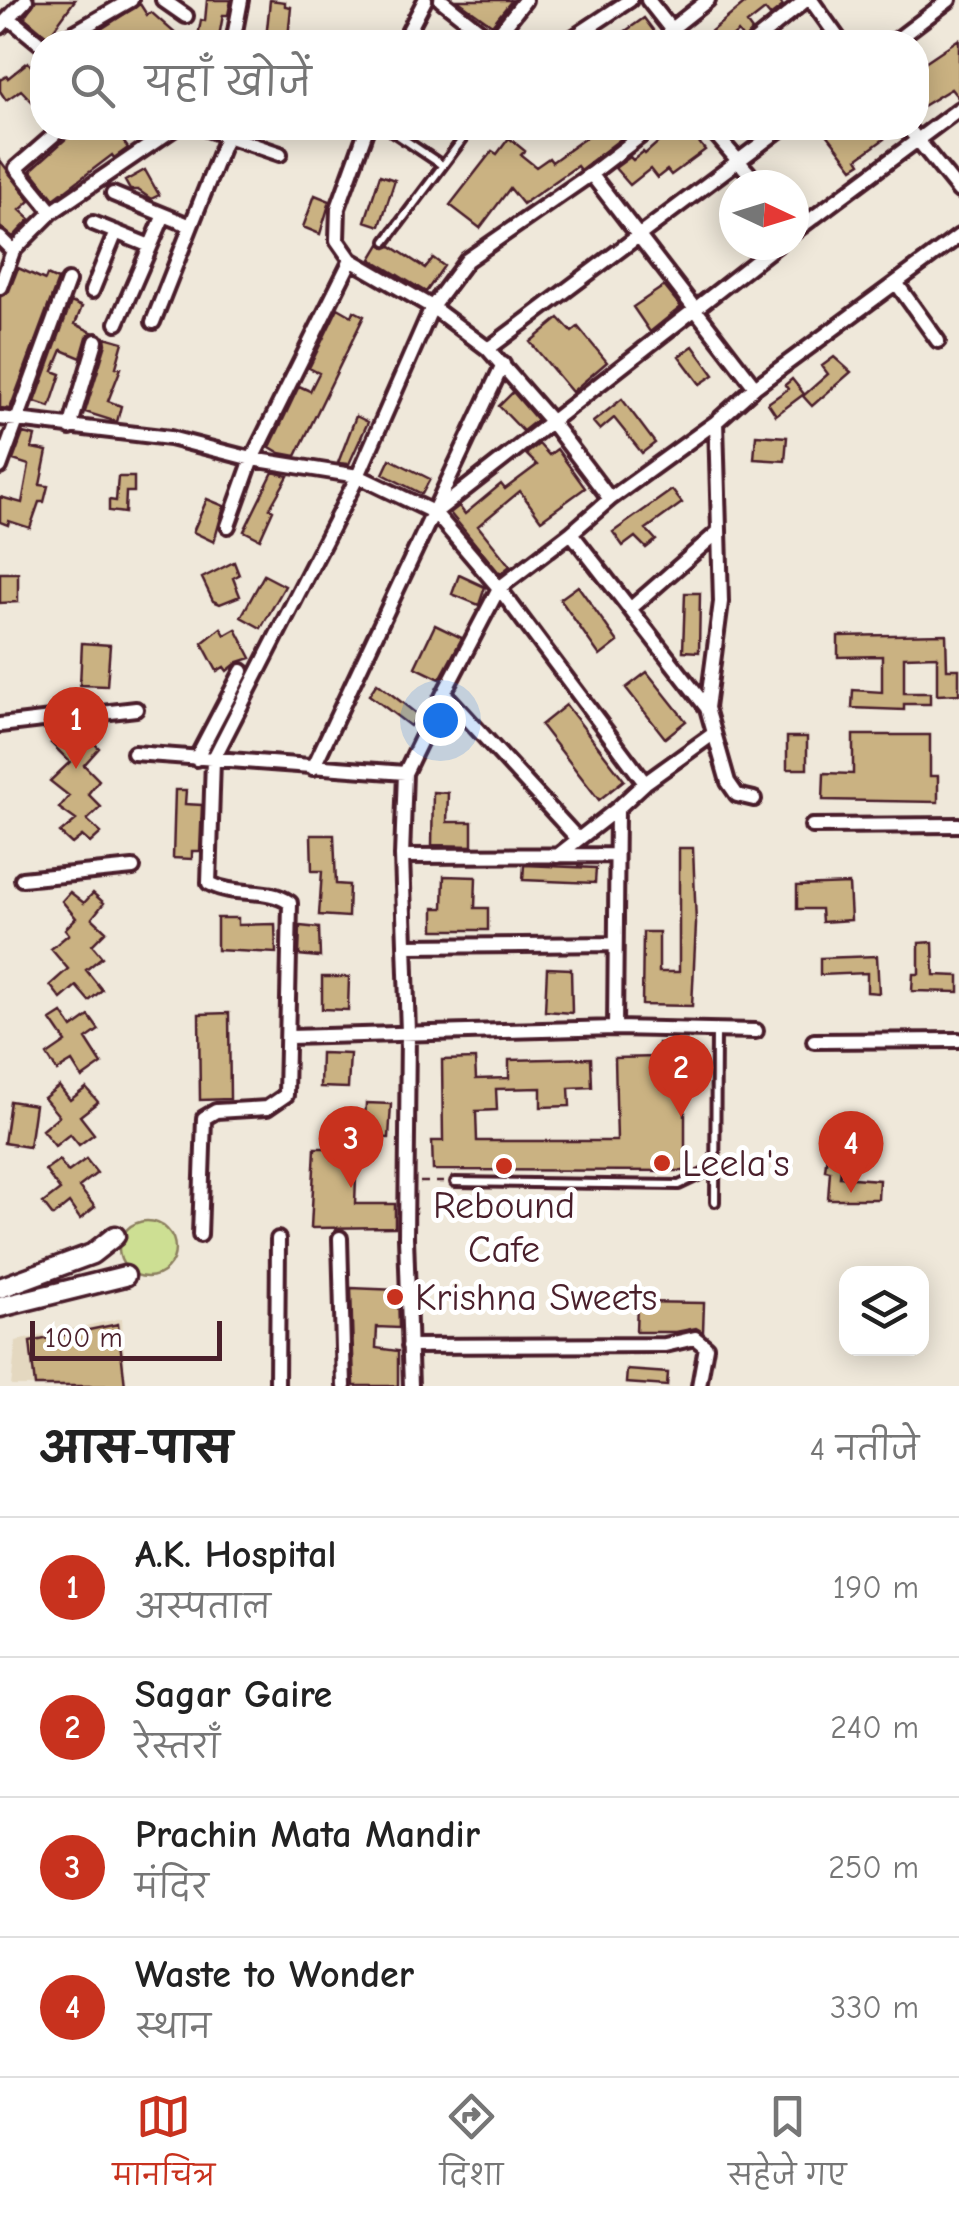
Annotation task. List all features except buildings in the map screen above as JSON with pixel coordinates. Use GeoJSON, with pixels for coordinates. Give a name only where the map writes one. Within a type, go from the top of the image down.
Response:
{"type":"FeatureCollection","features":[{"type":"Feature","properties":{"kind":"main road"},"geometry":{"type":"LineString","coordinates":[[0,1288],[92,1254],[115,1236]]}},
{"type":"Feature","properties":{"kind":"main road"},"geometry":{"type":"LineString","coordinates":[[0,1308],[126,1276]]}},
{"type":"Feature","properties":{"kind":"street"},"geometry":{"type":"LineString","coordinates":[[26,0],[4,20],[30,37]]}},
{"type":"Feature","properties":{"kind":"street"},"geometry":{"type":"LineString","coordinates":[[79,30],[131,0]]}},
{"type":"Feature","properties":{"kind":"street"},"geometry":{"type":"LineString","coordinates":[[163,0],[186,16]]}},
{"type":"Feature","properties":{"kind":"street"},"geometry":{"type":"LineString","coordinates":[[236,30],[242,0]]}},
{"type":"Feature","properties":{"kind":"street"},"geometry":{"type":"LineString","coordinates":[[410,30],[425,0]]}},
{"type":"Feature","properties":{"kind":"street"},"geometry":{"type":"LineString","coordinates":[[441,0],[481,30]]}},
{"type":"Feature","properties":{"kind":"street"},"geometry":{"type":"LineString","coordinates":[[505,30],[525,0]]}},
{"type":"Feature","properties":{"kind":"street"},"geometry":{"type":"LineString","coordinates":[[585,30],[630,0]]}},
{"type":"Feature","properties":{"kind":"street"},"geometry":{"type":"LineString","coordinates":[[648,0],[670,30],[708,0]]}},
{"type":"Feature","properties":{"kind":"street"},"geometry":{"type":"LineString","coordinates":[[770,30],[809,0],[832,30]]}},
{"type":"Feature","properties":{"kind":"street"},"geometry":{"type":"LineString","coordinates":[[910,30],[949,0]]}},
{"type":"Feature","properties":{"kind":"street"},"geometry":{"type":"LineString","coordinates":[[929,132],[959,109]]}},
{"type":"Feature","properties":{"kind":"street"},"geometry":{"type":"LineString","coordinates":[[48,140],[16,168],[52,212]]}},
{"type":"Feature","properties":{"kind":"street"},"geometry":{"type":"LineString","coordinates":[[0,287],[13,252],[52,212],[157,140]]}},
{"type":"Feature","properties":{"kind":"street"},"geometry":{"type":"LineString","coordinates":[[154,322],[226,140]]}},
{"type":"Feature","properties":{"kind":"street"},"geometry":{"type":"LineString","coordinates":[[242,140],[280,154]]}},
{"type":"Feature","properties":{"kind":"street"},"geometry":{"type":"LineString","coordinates":[[363,140],[338,208],[337,240],[351,260],[432,308],[488,348],[610,499]]}},
{"type":"Feature","properties":{"kind":"street"},"geometry":{"type":"LineString","coordinates":[[200,1234],[204,1118],[216,1111],[267,1108],[286,1095],[290,1037],[290,902],[279,895],[225,892],[209,883],[212,760],[358,476],[432,308],[468,260],[635,140]]}},
{"type":"Feature","properties":{"kind":"street"},"geometry":{"type":"LineString","coordinates":[[720,140],[746,170]]}},
{"type":"Feature","properties":{"kind":"street"},"geometry":{"type":"LineString","coordinates":[[488,348],[766,140]]}},
{"type":"Feature","properties":{"kind":"street"},"geometry":{"type":"LineString","coordinates":[[809,220],[918,140],[959,192]]}},
{"type":"Feature","properties":{"kind":"street"},"geometry":{"type":"LineString","coordinates":[[591,174],[755,387]]}},
{"type":"Feature","properties":{"kind":"street"},"geometry":{"type":"LineString","coordinates":[[113,194],[191,226]]}},
{"type":"Feature","properties":{"kind":"street"},"geometry":{"type":"LineString","coordinates":[[117,323],[164,215]]}},
{"type":"Feature","properties":{"kind":"street"},"geometry":{"type":"LineString","coordinates":[[93,223],[150,246]]}},
{"type":"Feature","properties":{"kind":"street"},"geometry":{"type":"LineString","coordinates":[[92,290],[116,232]]}},
{"type":"Feature","properties":{"kind":"street"},"geometry":{"type":"LineString","coordinates":[[410,1386],[408,1032],[402,856],[406,773],[444,693],[499,588],[610,499],[716,422],[755,387],[959,236]]}},
{"type":"Feature","properties":{"kind":"street"},"geometry":{"type":"LineString","coordinates":[[0,238],[13,252]]}},
{"type":"Feature","properties":{"kind":"street"},"geometry":{"type":"LineString","coordinates":[[228,526],[252,458],[351,260]]}},
{"type":"Feature","properties":{"kind":"street"},"geometry":{"type":"LineString","coordinates":[[435,513],[758,260]]}},
{"type":"Feature","properties":{"kind":"street"},"geometry":{"type":"LineString","coordinates":[[0,467],[68,281]]}},
{"type":"Feature","properties":{"kind":"street"},"geometry":{"type":"LineString","coordinates":[[897,284],[938,341]]}},
{"type":"Feature","properties":{"kind":"street"},"geometry":{"type":"LineString","coordinates":[[70,428],[96,341]]}},
{"type":"Feature","properties":{"kind":"street"},"geometry":{"type":"LineString","coordinates":[[313,768],[503,364]]}},
{"type":"Feature","properties":{"kind":"street"},"geometry":{"type":"LineString","coordinates":[[0,418],[170,438],[252,458],[358,476],[435,513],[499,588],[645,783]]}},
{"type":"Feature","properties":{"kind":"street"},"geometry":{"type":"LineString","coordinates":[[716,422],[721,602],[707,708],[728,782],[738,795],[754,800]]}},
{"type":"Feature","properties":{"kind":"street"},"geometry":{"type":"LineString","coordinates":[[630,609],[718,532]]}},
{"type":"Feature","properties":{"kind":"street"},"geometry":{"type":"LineString","coordinates":[[571,533],[707,708]]}},
{"type":"Feature","properties":{"kind":"street"},"geometry":{"type":"LineString","coordinates":[[196,759],[242,672]]}},
{"type":"Feature","properties":{"kind":"street"},"geometry":{"type":"LineString","coordinates":[[444,693],[577,838]]}},
{"type":"Feature","properties":{"kind":"street"},"geometry":{"type":"LineString","coordinates":[[0,725],[136,709]]}},
{"type":"Feature","properties":{"kind":"street"},"geometry":{"type":"LineString","coordinates":[[557,856],[712,734]]}},
{"type":"Feature","properties":{"kind":"street"},"geometry":{"type":"LineString","coordinates":[[134,754],[406,773]]}},
{"type":"Feature","properties":{"kind":"street"},"geometry":{"type":"LineString","coordinates":[[615,1028],[617,810]]}},
{"type":"Feature","properties":{"kind":"street"},"geometry":{"type":"LineString","coordinates":[[812,826],[959,826]]}},
{"type":"Feature","properties":{"kind":"street"},"geometry":{"type":"LineString","coordinates":[[402,856],[614,855]]}},
{"type":"Feature","properties":{"kind":"street"},"geometry":{"type":"LineString","coordinates":[[22,878],[133,868]]}},
{"type":"Feature","properties":{"kind":"street"},"geometry":{"type":"LineString","coordinates":[[406,946],[615,944]]}},
{"type":"Feature","properties":{"kind":"street"},"geometry":{"type":"LineString","coordinates":[[290,1037],[615,1028],[756,1031]]}},
{"type":"Feature","properties":{"kind":"street"},"geometry":{"type":"LineString","coordinates":[[814,1041],[959,1040]]}},
{"type":"Feature","properties":{"kind":"street"},"geometry":{"type":"LineString","coordinates":[[340,1238],[344,1386]]}},
{"type":"Feature","properties":{"kind":"street"},"geometry":{"type":"LineString","coordinates":[[276,1386],[278,1239]]}},
{"type":"Feature","properties":{"kind":"street"},"geometry":{"type":"LineString","coordinates":[[410,1346],[665,1344],[695,1338],[706,1347],[699,1386]]}},
{"type":"Feature","properties":{"kind":"lane"},"geometry":{"type":"LineString","coordinates":[[404,140],[442,165]]}},
{"type":"Feature","properties":{"kind":"lane"},"geometry":{"type":"LineString","coordinates":[[386,240],[462,140]]}},
{"type":"Feature","properties":{"kind":"lane"},"geometry":{"type":"LineString","coordinates":[[715,1202],[716,1030]]}},
{"type":"Feature","properties":{"kind":"lane"},"geometry":{"type":"LineString","coordinates":[[455,1182],[679,1184],[715,1168]]}},
{"type":"Feature","properties":{"kind":"path"},"geometry":{"type":"LineString","coordinates":[[408,1183],[440,1182]]}},
{"type":"Feature","properties":{"kind":"shaded area"},"geometry":{"type":"Polygon","coordinates":[[[122,1318],[126,1386],[11,1386],[16,1341],[122,1318]]]}},
{"type":"Feature","properties":{"kind":"green space"},"geometry":{"type":"Polygon","coordinates":[[[147,1221],[167,1229],[175,1249],[167,1269],[147,1277],[127,1269],[119,1249],[127,1229],[147,1221]]]}},
{"type":"Feature","properties":{"kind":"place","name":"A.K. Hospital"},"geometry":{"type":"Point","coordinates":[76,769]}},
{"type":"Feature","properties":{"kind":"place","name":"Sagar Gaire"},"geometry":{"type":"Point","coordinates":[681,1117]}},
{"type":"Feature","properties":{"kind":"place","name":"Leela's"},"geometry":{"type":"Point","coordinates":[662,1163]}},
{"type":"Feature","properties":{"kind":"place","name":"Rebound Cafe"},"geometry":{"type":"Point","coordinates":[504,1166]}},
{"type":"Feature","properties":{"kind":"place","name":"Prachin Mata Mandir"},"geometry":{"type":"Point","coordinates":[351,1188]}},
{"type":"Feature","properties":{"kind":"place","name":"Waste to Wonder"},"geometry":{"type":"Point","coordinates":[851,1193]}},
{"type":"Feature","properties":{"kind":"place","name":"Krishna Sweets"},"geometry":{"type":"Point","coordinates":[395,1297]}}]}
